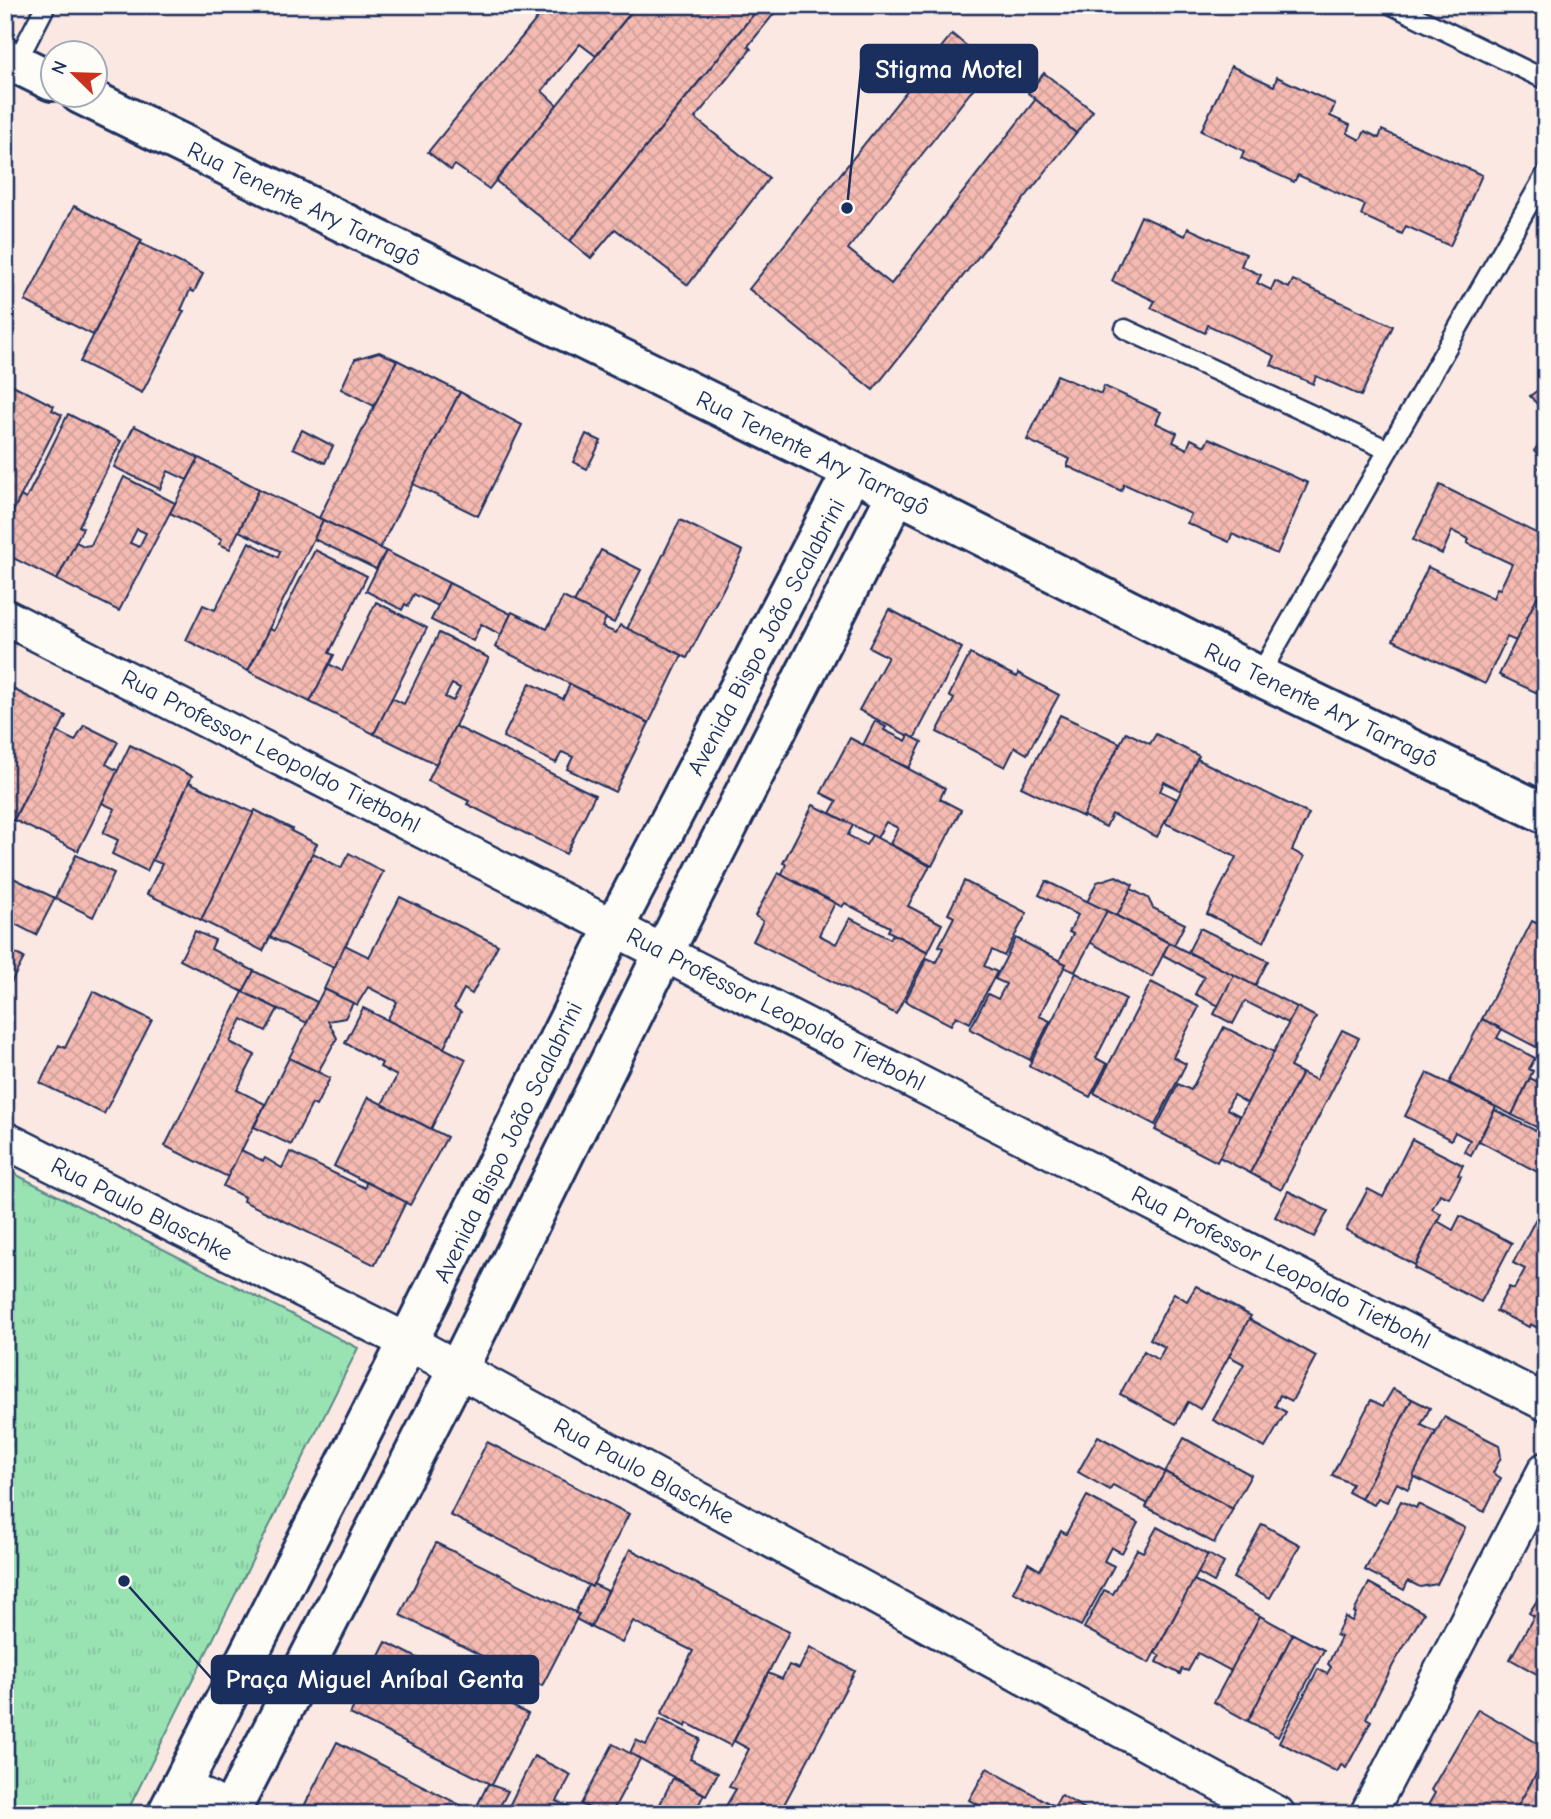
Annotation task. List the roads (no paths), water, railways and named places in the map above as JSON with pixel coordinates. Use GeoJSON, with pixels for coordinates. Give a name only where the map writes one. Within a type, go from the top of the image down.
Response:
{"type":"FeatureCollection","features":[{"type":"Feature","properties":{"kind":"street"},"geometry":{"type":"LineString","coordinates":[[9,69],[38,77]]}},
{"type":"Feature","properties":{"kind":"street","name":"Rua Tenente Ary Tarragô"},"geometry":{"type":"LineString","coordinates":[[108,108],[897,494],[1259,676],[1546,814]]}},
{"type":"Feature","properties":{"kind":"street","name":"Avenida Bispo João Scalabrini"},"geometry":{"type":"LineString","coordinates":[[174,1800],[408,1342],[615,926],[852,472]]}},
{"type":"Feature","properties":{"kind":"street","name":"Avenida Bispo João Scalabrini"},"geometry":{"type":"LineString","coordinates":[[231,1813],[897,494]]}},
{"type":"Feature","properties":{"kind":"street","name":"Rua Professor Leopoldo Tietbohl"},"geometry":{"type":"LineString","coordinates":[[5,617],[1546,1403]]}},
{"type":"Feature","properties":{"kind":"street","name":"Rua Paulo Blaschke"},"geometry":{"type":"LineString","coordinates":[[5,1140],[408,1342],[1277,1814]]}},
{"type":"Feature","properties":{"kind":"street"},"geometry":{"type":"LineString","coordinates":[[1368,1814],[1546,1470]]}},
{"type":"Feature","properties":{"kind":"street"},"geometry":{"type":"LineString","coordinates":[[174,1800],[231,1813]]}},
{"type":"Feature","properties":{"kind":"lane"},"geometry":{"type":"LineString","coordinates":[[9,69],[46,5]]}},
{"type":"Feature","properties":{"kind":"lane"},"geometry":{"type":"LineString","coordinates":[[1392,5],[1543,76],[1546,80]]}},
{"type":"Feature","properties":{"kind":"lane"},"geometry":{"type":"LineString","coordinates":[[1259,676],[1546,174]]}},
{"type":"Feature","properties":{"kind":"lane"},"geometry":{"type":"LineString","coordinates":[[1125,329],[1388,450]]}},
{"type":"Feature","properties":{"kind":"place","name":"Stigma Motel"},"geometry":{"type":"Point","coordinates":[847,208]}},
{"type":"Feature","properties":{"kind":"place","name":"Praça Miguel Aníbal Genta"},"geometry":{"type":"Point","coordinates":[124,1581]}}]}
